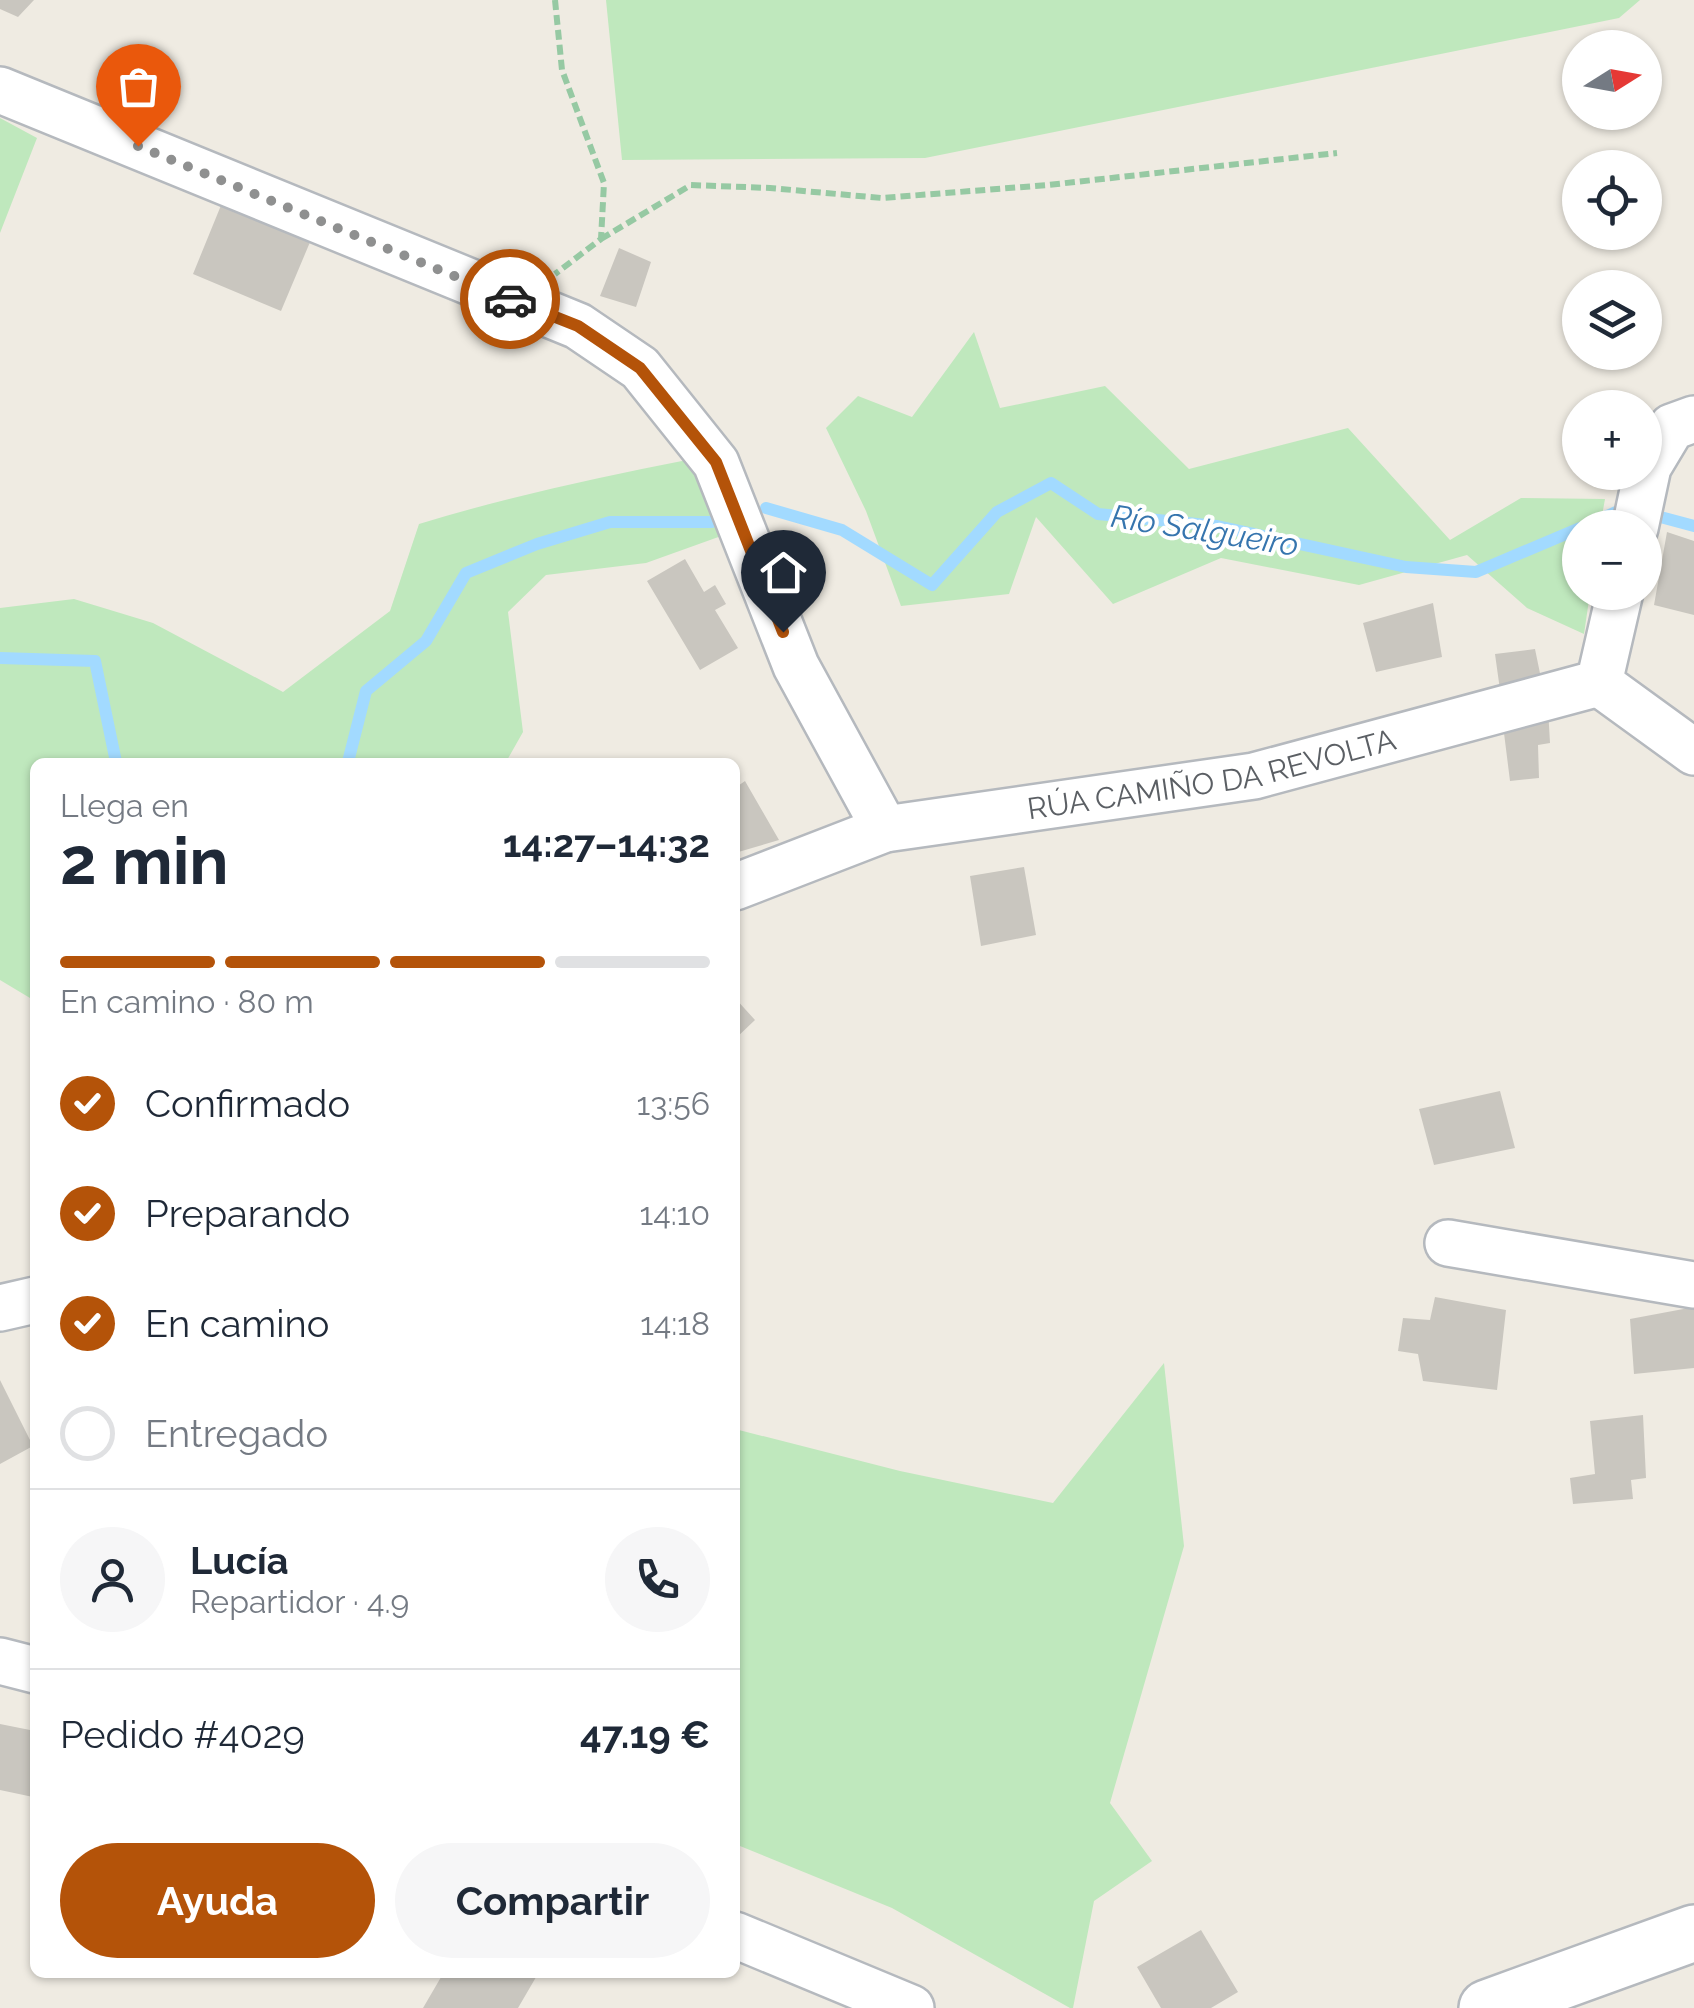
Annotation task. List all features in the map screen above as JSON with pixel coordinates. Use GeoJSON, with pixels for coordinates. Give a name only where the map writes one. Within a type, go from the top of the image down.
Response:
{"type":"FeatureCollection","features":[{"type":"Feature","properties":{"kind":"street"},"geometry":{"type":"LineString","coordinates":[[0,90],[578,326],[640,368],[716,462],[796,666],[884,829]]}},
{"type":"Feature","properties":{"kind":"street"},"geometry":{"type":"LineString","coordinates":[[1639,510],[1648,467],[1672,428],[1694,420]]}},
{"type":"Feature","properties":{"kind":"street"},"geometry":{"type":"LineString","coordinates":[[1616,610],[1600,683],[1694,752]]}},
{"type":"Feature","properties":{"kind":"street","name":"RÚA CAMIÑO DA REVOLTA"},"geometry":{"type":"LineString","coordinates":[[740,886],[884,829],[1254,776],[1600,683]]}},
{"type":"Feature","properties":{"kind":"street"},"geometry":{"type":"LineString","coordinates":[[1448,1243],[1694,1284]]}},
{"type":"Feature","properties":{"kind":"street"},"geometry":{"type":"LineString","coordinates":[[0,1308],[30,1301]]}},
{"type":"Feature","properties":{"kind":"street"},"geometry":{"type":"LineString","coordinates":[[0,1661],[30,1669]]}},
{"type":"Feature","properties":{"kind":"street"},"geometry":{"type":"LineString","coordinates":[[1487,2008],[1694,1933]]}},
{"type":"Feature","properties":{"kind":"street"},"geometry":{"type":"LineString","coordinates":[[740,1936],[911,2008]]}},
{"type":"Feature","properties":{"kind":"path"},"geometry":{"type":"LineString","coordinates":[[555,0],[562,70],[604,183],[602,239]]}},
{"type":"Feature","properties":{"kind":"path"},"geometry":{"type":"LineString","coordinates":[[519,302],[602,239],[691,185],[882,198],[1068,183],[1337,153]]}},
{"type":"Feature","properties":{"kind":"green space"},"geometry":{"type":"Polygon","coordinates":[[[606,0],[1640,0],[1619,18],[925,158],[622,160],[606,0]]]}},
{"type":"Feature","properties":{"kind":"green space"},"geometry":{"type":"Polygon","coordinates":[[[0,118],[37,138],[0,233],[0,118]]]}},
{"type":"Feature","properties":{"kind":"green space"},"geometry":{"type":"Polygon","coordinates":[[[974,332],[1000,408],[1105,386],[1189,469],[1348,428],[1450,540],[1521,498],[1605,499],[1603,510],[1562,510],[1562,610],[1588,610],[1584,634],[1527,608],[1467,555],[1359,585],[1221,558],[1113,604],[1036,517],[1009,594],[901,606],[866,511],[826,428],[858,396],[912,417],[974,332]]]}},
{"type":"Feature","properties":{"kind":"green space"},"geometry":{"type":"Polygon","coordinates":[[[687,460],[724,535],[646,563],[546,575],[508,612],[523,732],[508,758],[30,758],[30,998],[0,980],[0,608],[74,599],[153,623],[283,692],[390,611],[419,524],[552,489],[687,460]]]}},
{"type":"Feature","properties":{"kind":"green space"},"geometry":{"type":"Polygon","coordinates":[[[1164,1363],[1184,1546],[1110,1803],[1152,1861],[1094,1901],[1073,2008],[892,1908],[740,1846],[740,1430],[900,1471],[1053,1503],[1164,1363]]]}},
{"type":"Feature","properties":{"kind":"building"},"geometry":{"type":"Polygon","coordinates":[[[0,0],[34,0],[18,17],[0,9],[0,0]]]}},
{"type":"Feature","properties":{"kind":"building"},"geometry":{"type":"Polygon","coordinates":[[[224,198],[313,235],[281,311],[193,274],[224,198]]]}},
{"type":"Feature","properties":{"kind":"building"},"geometry":{"type":"Polygon","coordinates":[[[619,248],[651,262],[636,307],[600,296],[619,248]]]}},
{"type":"Feature","properties":{"kind":"building"},"geometry":{"type":"Polygon","coordinates":[[[1667,532],[1694,541],[1694,615],[1662,607],[1662,560],[1667,532]]]}},
{"type":"Feature","properties":{"kind":"building"},"geometry":{"type":"Polygon","coordinates":[[[685,559],[704,592],[715,585],[726,604],[715,610],[738,648],[700,670],[647,581],[685,559]]]}},
{"type":"Feature","properties":{"kind":"building"},"geometry":{"type":"Polygon","coordinates":[[[1433,603],[1442,657],[1376,672],[1363,623],[1433,603]]]}},
{"type":"Feature","properties":{"kind":"building"},"geometry":{"type":"Polygon","coordinates":[[[1535,649],[1542,683],[1500,690],[1495,654],[1535,649]]]}},
{"type":"Feature","properties":{"kind":"building"},"geometry":{"type":"Polygon","coordinates":[[[1548,708],[1550,743],[1538,745],[1539,778],[1510,781],[1502,717],[1548,708]]]}},
{"type":"Feature","properties":{"kind":"building"},"geometry":{"type":"Polygon","coordinates":[[[745,781],[779,840],[740,852],[740,784],[745,781]]]}},
{"type":"Feature","properties":{"kind":"building"},"geometry":{"type":"Polygon","coordinates":[[[1024,867],[1036,935],[981,946],[970,876],[1024,867]]]}},
{"type":"Feature","properties":{"kind":"building"},"geometry":{"type":"Polygon","coordinates":[[[740,1004],[755,1020],[740,1034],[740,1004]]]}},
{"type":"Feature","properties":{"kind":"building"},"geometry":{"type":"Polygon","coordinates":[[[1500,1091],[1515,1148],[1434,1165],[1419,1109],[1500,1091]]]}},
{"type":"Feature","properties":{"kind":"building"},"geometry":{"type":"Polygon","coordinates":[[[1435,1297],[1506,1310],[1497,1390],[1423,1381],[1418,1354],[1398,1351],[1403,1318],[1430,1320],[1435,1297]]]}},
{"type":"Feature","properties":{"kind":"building"},"geometry":{"type":"Polygon","coordinates":[[[1694,1307],[1694,1368],[1634,1374],[1630,1319],[1694,1307]]]}},
{"type":"Feature","properties":{"kind":"building"},"geometry":{"type":"Polygon","coordinates":[[[0,1380],[30,1440],[30,1448],[0,1464],[0,1380]]]}},
{"type":"Feature","properties":{"kind":"building"},"geometry":{"type":"Polygon","coordinates":[[[1643,1415],[1646,1478],[1631,1480],[1633,1499],[1573,1504],[1570,1478],[1595,1474],[1590,1421],[1643,1415]]]}},
{"type":"Feature","properties":{"kind":"building"},"geometry":{"type":"Polygon","coordinates":[[[0,1724],[30,1730],[30,1796],[0,1790],[0,1724]]]}},
{"type":"Feature","properties":{"kind":"building"},"geometry":{"type":"Polygon","coordinates":[[[1201,1930],[1238,1992],[1211,2008],[1161,2008],[1137,1967],[1201,1930]]]}},
{"type":"Feature","properties":{"kind":"building"},"geometry":{"type":"Polygon","coordinates":[[[440,1978],[536,1978],[518,2008],[423,2008],[440,1978]]]}},
{"type":"Feature","properties":{"kind":"waterway","name":"Río Salgueiro"},"geometry":{"type":"LineString","coordinates":[[766,508],[842,530],[932,585],[997,512],[1051,483],[1098,514],[1217,526],[1406,567],[1476,572],[1562,536]]}},
{"type":"Feature","properties":{"kind":"waterway","name":"Río Salgueiro"},"geometry":{"type":"LineString","coordinates":[[1662,517],[1694,526]]}},
{"type":"Feature","properties":{"kind":"waterway","name":"Río Salgueiro"},"geometry":{"type":"LineString","coordinates":[[349,758],[366,691],[426,641],[466,573],[537,544],[610,522],[712,522]]}},
{"type":"Feature","properties":{"kind":"waterway","name":"Río Salgueiro"},"geometry":{"type":"LineString","coordinates":[[0,658],[95,661],[115,758]]}},
{"type":"Feature","properties":{"kind":"way so far"},"geometry":{"type":"LineString","coordinates":[[138,146],[510,299]]}},
{"type":"Feature","properties":{"kind":"route"},"geometry":{"type":"LineString","coordinates":[[510,299],[578,326],[640,368],[716,462],[783,632]]}}]}
